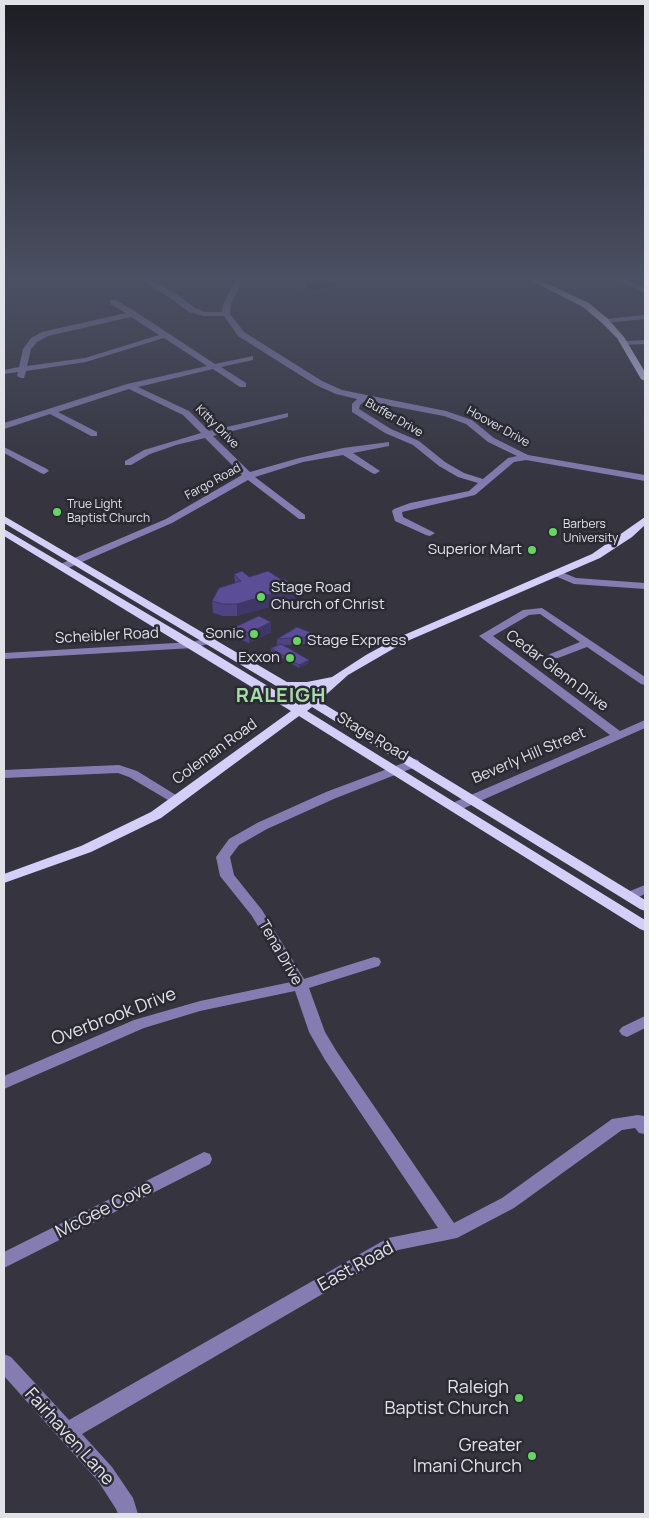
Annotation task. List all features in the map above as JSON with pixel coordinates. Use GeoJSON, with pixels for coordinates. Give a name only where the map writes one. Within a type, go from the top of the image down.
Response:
{"type":"FeatureCollection","features":[{"type":"Feature","properties":{"kind":"main road"},"geometry":{"type":"LineString","coordinates":[[628,349],[645,380]]}},
{"type":"Feature","properties":{"kind":"main road","name":"Stage Road"},"geometry":{"type":"LineString","coordinates":[[4,519],[211,640],[472,798],[645,906]]}},
{"type":"Feature","properties":{"kind":"main road","name":"Coleman Road"},"geometry":{"type":"LineString","coordinates":[[4,879],[86,849],[156,815],[311,702],[337,679],[401,640],[559,574],[596,556],[628,535],[645,520]]}},
{"type":"Feature","properties":{"kind":"main road","name":"Stage Road"},"geometry":{"type":"LineString","coordinates":[[4,532],[193,645],[645,926]]}},
{"type":"Feature","properties":{"kind":"main road"},"geometry":{"type":"LineString","coordinates":[[285,686],[307,686],[337,679]]}},
{"type":"Feature","properties":{"kind":"street"},"geometry":{"type":"LineString","coordinates":[[21,374],[26,349]]}},
{"type":"Feature","properties":{"kind":"street"},"geometry":{"type":"LineString","coordinates":[[4,372],[21,374],[86,360],[124,349]]}},
{"type":"Feature","properties":{"kind":"street"},"geometry":{"type":"LineString","coordinates":[[186,349],[243,384]]}},
{"type":"Feature","properties":{"kind":"street","name":"Hoover Drive"},"geometry":{"type":"LineString","coordinates":[[265,349],[319,383],[339,392],[446,414],[469,422],[491,440],[526,457],[645,478]]}},
{"type":"Feature","properties":{"kind":"street"},"geometry":{"type":"LineString","coordinates":[[4,426],[130,386],[250,358]]}},
{"type":"Feature","properties":{"kind":"street","name":"Kitty Drive"},"geometry":{"type":"LineString","coordinates":[[130,386],[186,413],[248,476],[302,517]]}},
{"type":"Feature","properties":{"kind":"street","name":"Buffer Drive"},"geometry":{"type":"LineString","coordinates":[[363,398],[356,404],[355,410],[388,431],[416,443],[442,464],[461,475],[486,483]]}},
{"type":"Feature","properties":{"kind":"street"},"geometry":{"type":"LineString","coordinates":[[51,411],[94,434]]}},
{"type":"Feature","properties":{"kind":"street"},"geometry":{"type":"LineString","coordinates":[[128,463],[147,452],[206,434],[285,415]]}},
{"type":"Feature","properties":{"kind":"street","name":"Fargo Road"},"geometry":{"type":"LineString","coordinates":[[62,567],[169,521],[248,476],[302,460],[386,444]]}},
{"type":"Feature","properties":{"kind":"street"},"geometry":{"type":"LineString","coordinates":[[4,450],[44,471]]}},
{"type":"Feature","properties":{"kind":"street"},"geometry":{"type":"LineString","coordinates":[[343,451],[375,471]]}},
{"type":"Feature","properties":{"kind":"street"},"geometry":{"type":"LineString","coordinates":[[430,533],[398,519],[397,511],[410,506],[472,493],[511,460],[526,457]]}},
{"type":"Feature","properties":{"kind":"street"},"geometry":{"type":"LineString","coordinates":[[559,574],[574,580],[645,586]]}},
{"type":"Feature","properties":{"kind":"street","name":"Cedar Glenn Drive"},"geometry":{"type":"LineString","coordinates":[[618,736],[485,636],[527,612],[542,611],[645,682]]}},
{"type":"Feature","properties":{"kind":"street","name":"Scheibler Road"},"geometry":{"type":"LineString","coordinates":[[4,656],[193,645],[211,640]]}},
{"type":"Feature","properties":{"kind":"street"},"geometry":{"type":"LineString","coordinates":[[554,656],[589,643]]}},
{"type":"Feature","properties":{"kind":"street","name":"Beverly Hill Street"},"geometry":{"type":"LineString","coordinates":[[455,807],[645,724]]}},
{"type":"Feature","properties":{"kind":"street","name":"Tena Drive"},"geometry":{"type":"LineString","coordinates":[[414,763],[331,795],[262,826],[234,842],[223,857],[227,876],[257,913],[300,984],[317,1032],[451,1233]]}},
{"type":"Feature","properties":{"kind":"street"},"geometry":{"type":"LineString","coordinates":[[4,774],[119,769],[133,774],[178,800]]}},
{"type":"Feature","properties":{"kind":"street"},"geometry":{"type":"LineString","coordinates":[[630,896],[645,889]]}},
{"type":"Feature","properties":{"kind":"street","name":"Overbrook Drive"},"geometry":{"type":"LineString","coordinates":[[4,1083],[139,1024],[200,1006],[300,984],[374,962]]}},
{"type":"Feature","properties":{"kind":"street"},"geometry":{"type":"LineString","coordinates":[[627,1031],[645,1021]]}},
{"type":"Feature","properties":{"kind":"street","name":"East Road"},"geometry":{"type":"LineString","coordinates":[[67,1432],[394,1243],[451,1233],[508,1203],[618,1124],[638,1122],[645,1128]]}},
{"type":"Feature","properties":{"kind":"street","name":"McGee Cove"},"geometry":{"type":"LineString","coordinates":[[4,1260],[204,1159]]}},
{"type":"Feature","properties":{"kind":"street","name":"Fairhaven Lane"},"geometry":{"type":"LineString","coordinates":[[4,1363],[105,1474],[126,1505],[128,1514]]}},
{"type":"Feature","properties":{"kind":"building"},"geometry":{"type":"Polygon","coordinates":[[[242,571],[249,577],[268,571],[282,580],[285,579],[295,587],[237,604],[223,604],[212,601],[219,588],[241,581],[234,574],[242,571]]]}},
{"type":"Feature","properties":{"kind":"building"},"geometry":{"type":"Polygon","coordinates":[[[259,616],[271,622],[249,633],[235,627],[259,616]]]}},
{"type":"Feature","properties":{"kind":"building"},"geometry":{"type":"Polygon","coordinates":[[[139,627],[153,635],[146,639],[132,630],[139,627]]]}},
{"type":"Feature","properties":{"kind":"building"},"geometry":{"type":"Polygon","coordinates":[[[297,627],[312,633],[305,637],[277,639],[297,627]]]}},
{"type":"Feature","properties":{"kind":"building","name":"Exxon"},"geometry":{"type":"Polygon","coordinates":[[[281,644],[309,660],[299,665],[271,648],[281,644]]]}},
{"type":"Feature","properties":{"kind":"place","name":"True Light Baptist Church"},"geometry":{"type":"Point","coordinates":[57,512]}},
{"type":"Feature","properties":{"kind":"place","name":"Barbers University"},"geometry":{"type":"Point","coordinates":[553,532]}},
{"type":"Feature","properties":{"kind":"place","name":"Superior Mart"},"geometry":{"type":"Point","coordinates":[532,550]}},
{"type":"Feature","properties":{"kind":"place","name":"Stage Road Church of Christ"},"geometry":{"type":"Point","coordinates":[261,597]}},
{"type":"Feature","properties":{"kind":"place","name":"Sonic"},"geometry":{"type":"Point","coordinates":[254,634]}},
{"type":"Feature","properties":{"kind":"place","name":"Stage Express"},"geometry":{"type":"Point","coordinates":[297,641]}},
{"type":"Feature","properties":{"kind":"place","name":"Exxon"},"geometry":{"type":"Point","coordinates":[290,658]}},
{"type":"Feature","properties":{"kind":"place","name":"Raleigh Baptist Church"},"geometry":{"type":"Point","coordinates":[519,1398]}},
{"type":"Feature","properties":{"kind":"place","name":"Greater Imani Church"},"geometry":{"type":"Point","coordinates":[532,1456]}},
{"type":"Feature","properties":{"kind":"district","name":"RALEIGH"},"geometry":{"type":"Point","coordinates":[281,696]}}]}
